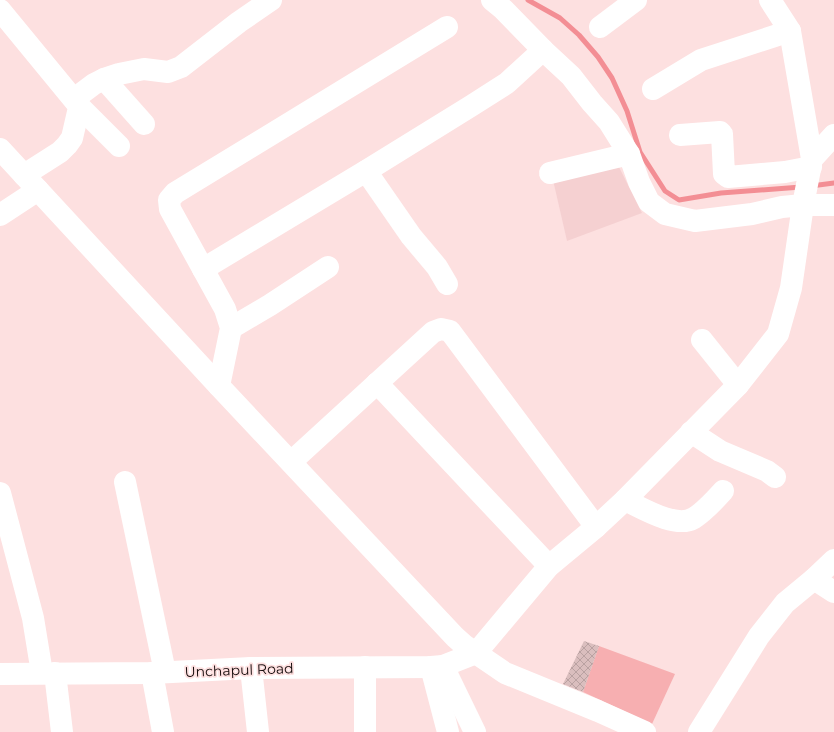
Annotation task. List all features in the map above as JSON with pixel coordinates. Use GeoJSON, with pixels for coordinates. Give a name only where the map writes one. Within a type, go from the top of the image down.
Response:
{"type":"FeatureCollection","features":[{"type":"Feature","properties":{"kind":"street"},"geometry":{"type":"LineString","coordinates":[[76,102],[94,84],[104,79],[135,70],[144,69],[168,72],[181,67],[239,22],[271,0]]}},
{"type":"Feature","properties":{"kind":"street"},"geometry":{"type":"LineString","coordinates":[[492,0],[572,76],[592,104],[609,122],[629,154],[639,182],[649,202],[664,214],[695,221],[752,214],[782,207],[809,180],[834,135]]}},
{"type":"Feature","properties":{"kind":"street"},"geometry":{"type":"LineString","coordinates":[[600,27],[636,0]]}},
{"type":"Feature","properties":{"kind":"street"},"geometry":{"type":"LineString","coordinates":[[476,653],[550,566],[625,500],[738,385],[778,334],[791,288],[809,180],[790,31],[770,0]]}},
{"type":"Feature","properties":{"kind":"street"},"geometry":{"type":"LineString","coordinates":[[0,10],[76,102],[119,146]]}},
{"type":"Feature","properties":{"kind":"street"},"geometry":{"type":"LineString","coordinates":[[219,386],[231,328],[224,309],[170,209],[169,200],[175,193],[447,27]]}},
{"type":"Feature","properties":{"kind":"street"},"geometry":{"type":"LineString","coordinates":[[653,89],[702,60],[790,31]]}},
{"type":"Feature","properties":{"kind":"street"},"geometry":{"type":"LineString","coordinates":[[203,269],[366,171],[507,83],[543,50]]}},
{"type":"Feature","properties":{"kind":"street"},"geometry":{"type":"LineString","coordinates":[[104,79],[144,124]]}},
{"type":"Feature","properties":{"kind":"street"},"geometry":{"type":"LineString","coordinates":[[0,215],[72,138],[78,112],[76,102]]}},
{"type":"Feature","properties":{"kind":"street"},"geometry":{"type":"LineString","coordinates":[[680,135],[720,132],[722,134],[724,174],[728,177],[785,172],[809,180],[834,205]]}},
{"type":"Feature","properties":{"kind":"street"},"geometry":{"type":"LineString","coordinates":[[0,149],[219,386],[455,637],[505,673],[645,732]]}},
{"type":"Feature","properties":{"kind":"street"},"geometry":{"type":"LineString","coordinates":[[550,173],[629,154]]}},
{"type":"Feature","properties":{"kind":"street"},"geometry":{"type":"LineString","coordinates":[[366,171],[411,236],[437,267],[447,284]]}},
{"type":"Feature","properties":{"kind":"street"},"geometry":{"type":"LineString","coordinates":[[231,328],[270,305],[328,267]]}},
{"type":"Feature","properties":{"kind":"street"},"geometry":{"type":"LineString","coordinates":[[291,462],[434,332],[441,329],[450,331],[596,527]]}},
{"type":"Feature","properties":{"kind":"street"},"geometry":{"type":"LineString","coordinates":[[702,340],[738,385]]}},
{"type":"Feature","properties":{"kind":"street"},"geometry":{"type":"LineString","coordinates":[[377,383],[550,566]]}},
{"type":"Feature","properties":{"kind":"street"},"geometry":{"type":"LineString","coordinates":[[691,432],[720,451],[767,471],[775,477]]}},
{"type":"Feature","properties":{"kind":"street"},"geometry":{"type":"LineString","coordinates":[[125,482],[159,672],[163,732]]}},
{"type":"Feature","properties":{"kind":"street"},"geometry":{"type":"LineString","coordinates":[[625,500],[672,521],[682,522],[692,519],[707,508],[722,491]]}},
{"type":"Feature","properties":{"kind":"street"},"geometry":{"type":"LineString","coordinates":[[0,492],[49,673],[62,732]]}},
{"type":"Feature","properties":{"kind":"street"},"geometry":{"type":"LineString","coordinates":[[699,732],[759,636],[784,603],[814,579],[834,560]]}},
{"type":"Feature","properties":{"kind":"street"},"geometry":{"type":"LineString","coordinates":[[814,579],[834,592]]}},
{"type":"Feature","properties":{"kind":"street","name":"Unchapul Road"},"geometry":{"type":"LineString","coordinates":[[0,674],[159,672],[251,668],[437,666],[476,653]]}},
{"type":"Feature","properties":{"kind":"street"},"geometry":{"type":"LineString","coordinates":[[437,666],[448,732]]}},
{"type":"Feature","properties":{"kind":"street"},"geometry":{"type":"LineString","coordinates":[[437,666],[475,732]]}},
{"type":"Feature","properties":{"kind":"street"},"geometry":{"type":"LineString","coordinates":[[365,667],[365,732]]}},
{"type":"Feature","properties":{"kind":"street"},"geometry":{"type":"LineString","coordinates":[[251,668],[258,732]]}},
{"type":"Feature","properties":{"kind":"shaded area"},"geometry":{"type":"Polygon","coordinates":[[[617,163],[642,213],[567,241],[553,180],[617,163]]]}},
{"type":"Feature","properties":{"kind":"shaded area"},"geometry":{"type":"Polygon","coordinates":[[[599,646],[675,674],[652,724],[583,692],[599,646]]]}},
{"type":"Feature","properties":{"kind":"building"},"geometry":{"type":"Polygon","coordinates":[[[584,641],[599,646],[583,692],[563,684],[584,641]]]}},
{"type":"Feature","properties":{"kind":"waterway"},"geometry":{"type":"LineString","coordinates":[[528,0],[560,18],[579,35],[598,57],[612,78],[627,111],[640,152],[665,191],[679,200],[721,193],[801,187]]}},
{"type":"Feature","properties":{"kind":"waterway"},"geometry":{"type":"LineString","coordinates":[[811,186],[834,183]]}}]}
